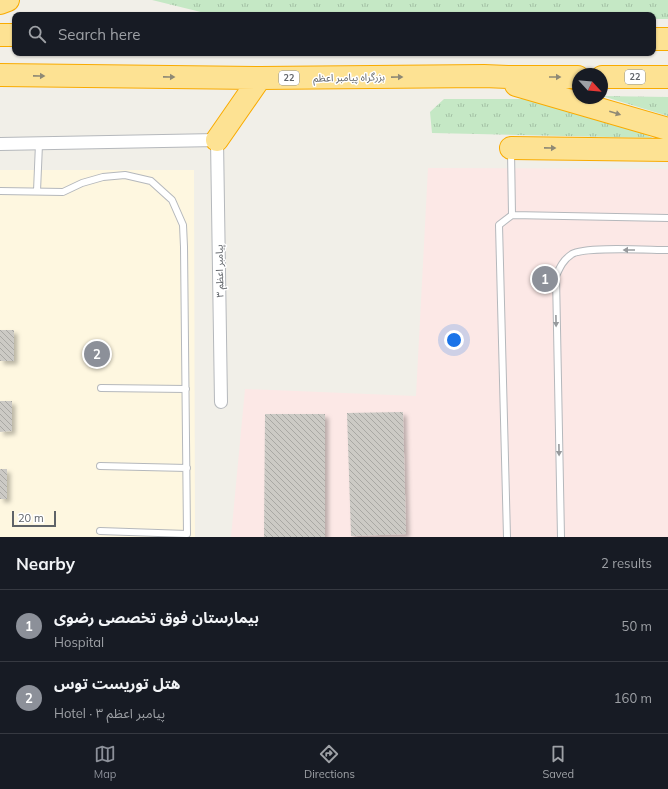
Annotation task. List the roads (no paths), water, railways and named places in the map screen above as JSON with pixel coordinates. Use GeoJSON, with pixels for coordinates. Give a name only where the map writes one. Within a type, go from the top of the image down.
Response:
{"type":"FeatureCollection","features":[{"type":"Feature","properties":{"kind":"highway"},"geometry":{"type":"LineString","coordinates":[[0,3],[8,0]]}},
{"type":"Feature","properties":{"kind":"highway"},"geometry":{"type":"LineString","coordinates":[[0,35],[12,35]]}},
{"type":"Feature","properties":{"kind":"highway"},"geometry":{"type":"LineString","coordinates":[[656,39],[668,39]]}},
{"type":"Feature","properties":{"kind":"highway","name":"بزرگراه پیامبر اعظم"},"geometry":{"type":"LineString","coordinates":[[0,75],[249,78],[484,76],[572,77]]}},
{"type":"Feature","properties":{"kind":"highway"},"geometry":{"type":"LineString","coordinates":[[484,76],[668,129]]}},
{"type":"Feature","properties":{"kind":"highway","name":"22"},"geometry":{"type":"LineString","coordinates":[[608,77],[668,77]]}},
{"type":"Feature","properties":{"kind":"highway"},"geometry":{"type":"LineString","coordinates":[[211,140],[249,78]]}},
{"type":"Feature","properties":{"kind":"highway"},"geometry":{"type":"LineString","coordinates":[[511,148],[668,150]]}},
{"type":"Feature","properties":{"kind":"street"},"geometry":{"type":"LineString","coordinates":[[0,144],[211,140]]}},
{"type":"Feature","properties":{"kind":"street","name":"پیامبر اعظم ۳"},"geometry":{"type":"LineString","coordinates":[[211,140],[221,402]]}},
{"type":"Feature","properties":{"kind":"lane"},"geometry":{"type":"LineString","coordinates":[[37,191],[39,144]]}},
{"type":"Feature","properties":{"kind":"lane"},"geometry":{"type":"LineString","coordinates":[[511,148],[512,215]]}},
{"type":"Feature","properties":{"kind":"lane"},"geometry":{"type":"LineString","coordinates":[[0,191],[63,192],[82,183],[103,177],[125,175],[151,181],[172,200],[183,225],[187,534],[100,530]]}},
{"type":"Feature","properties":{"kind":"lane"},"geometry":{"type":"LineString","coordinates":[[508,537],[499,225],[512,215],[668,218]]}},
{"type":"Feature","properties":{"kind":"lane"},"geometry":{"type":"LineString","coordinates":[[561,537],[556,276],[562,263],[573,254],[587,250],[668,250]]}},
{"type":"Feature","properties":{"kind":"lane"},"geometry":{"type":"LineString","coordinates":[[101,388],[186,390]]}},
{"type":"Feature","properties":{"kind":"lane"},"geometry":{"type":"LineString","coordinates":[[100,466],[186,468]]}},
{"type":"Feature","properties":{"kind":"place","name":"بیمارستان فوق تخصصی رضوی"},"geometry":{"type":"Point","coordinates":[545,279]}},
{"type":"Feature","properties":{"kind":"place","name":"هتل توریست توس"},"geometry":{"type":"Point","coordinates":[97,354]}}]}
